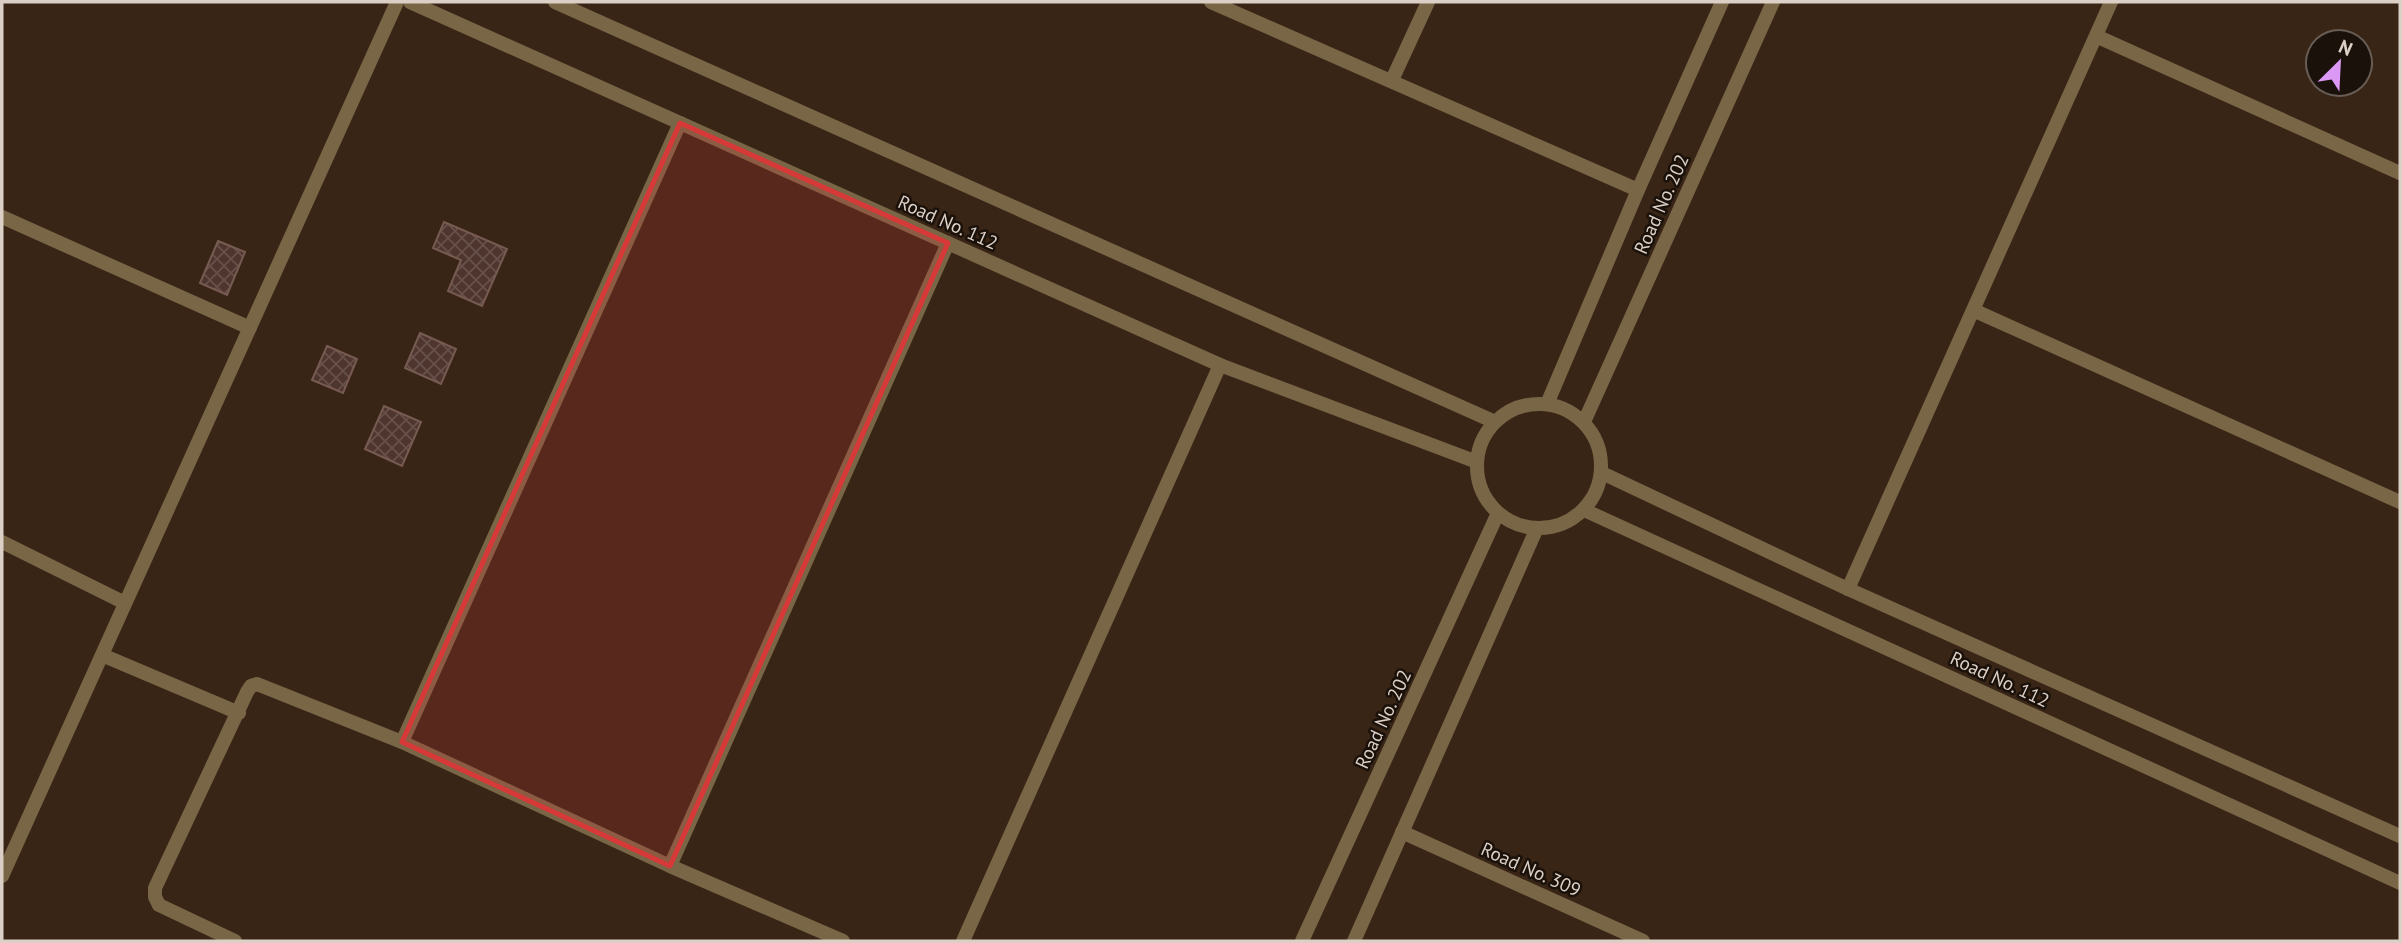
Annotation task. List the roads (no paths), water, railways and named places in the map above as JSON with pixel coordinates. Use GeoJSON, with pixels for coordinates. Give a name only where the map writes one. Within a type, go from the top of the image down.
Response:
{"type":"FeatureCollection","features":[{"type":"Feature","properties":{"kind":"street"},"geometry":{"type":"LineString","coordinates":[[2,876],[397,2]]}},
{"type":"Feature","properties":{"kind":"street","name":"Road No. 112"},"geometry":{"type":"LineString","coordinates":[[410,2],[1220,365],[1477,462]]}},
{"type":"Feature","properties":{"kind":"street"},"geometry":{"type":"LineString","coordinates":[[555,2],[1494,422]]}},
{"type":"Feature","properties":{"kind":"street"},"geometry":{"type":"LineString","coordinates":[[1211,2],[1638,190]]}},
{"type":"Feature","properties":{"kind":"street"},"geometry":{"type":"LineString","coordinates":[[1392,80],[1428,2]]}},
{"type":"Feature","properties":{"kind":"street","name":"Road No. 202"},"geometry":{"type":"LineString","coordinates":[[1547,404],[1722,2]]}},
{"type":"Feature","properties":{"kind":"street","name":"Road No. 202"},"geometry":{"type":"LineString","coordinates":[[1584,422],[1773,2]]}},
{"type":"Feature","properties":{"kind":"street"},"geometry":{"type":"LineString","coordinates":[[1848,589],[2111,2]]}},
{"type":"Feature","properties":{"kind":"street"},"geometry":{"type":"LineString","coordinates":[[2096,36],[2400,173]]}},
{"type":"Feature","properties":{"kind":"street"},"geometry":{"type":"LineString","coordinates":[[402,742],[680,123]]}},
{"type":"Feature","properties":{"kind":"street"},"geometry":{"type":"LineString","coordinates":[[2,217],[250,328]]}},
{"type":"Feature","properties":{"kind":"street"},"geometry":{"type":"LineString","coordinates":[[670,866],[947,243]]}},
{"type":"Feature","properties":{"kind":"street"},"geometry":{"type":"LineString","coordinates":[[1973,310],[2400,502]]}},
{"type":"Feature","properties":{"kind":"street"},"geometry":{"type":"LineString","coordinates":[[963,941],[1220,365]]}},
{"type":"Feature","properties":{"kind":"street"},"geometry":{"type":"LineString","coordinates":[[1528,404],[1547,404],[1567,410],[1584,422],[1598,446],[1602,473],[1596,493],[1584,510],[1562,524],[1537,528],[1516,524],[1498,513],[1486,498],[1478,481],[1477,462],[1482,440],[1494,422],[1510,410],[1528,404]]}},
{"type":"Feature","properties":{"kind":"street","name":"Road No. 112"},"geometry":{"type":"LineString","coordinates":[[1602,473],[1848,589],[2400,836]]}},
{"type":"Feature","properties":{"kind":"street","name":"Road No. 112"},"geometry":{"type":"LineString","coordinates":[[1584,510],[2400,883]]}},
{"type":"Feature","properties":{"kind":"street","name":"Road No. 202"},"geometry":{"type":"LineString","coordinates":[[1302,941],[1498,513]]}},
{"type":"Feature","properties":{"kind":"street"},"geometry":{"type":"LineString","coordinates":[[1354,941],[1537,528]]}},
{"type":"Feature","properties":{"kind":"street"},"geometry":{"type":"LineString","coordinates":[[2,542],[125,603]]}},
{"type":"Feature","properties":{"kind":"street"},"geometry":{"type":"LineString","coordinates":[[102,655],[239,712]]}},
{"type":"Feature","properties":{"kind":"street"},"geometry":{"type":"LineString","coordinates":[[234,941],[159,905],[155,888],[247,692],[251,686],[257,684],[402,742],[670,866],[843,941]]}},
{"type":"Feature","properties":{"kind":"street","name":"Road No. 309"},"geometry":{"type":"LineString","coordinates":[[1402,832],[1643,941]]}}]}
